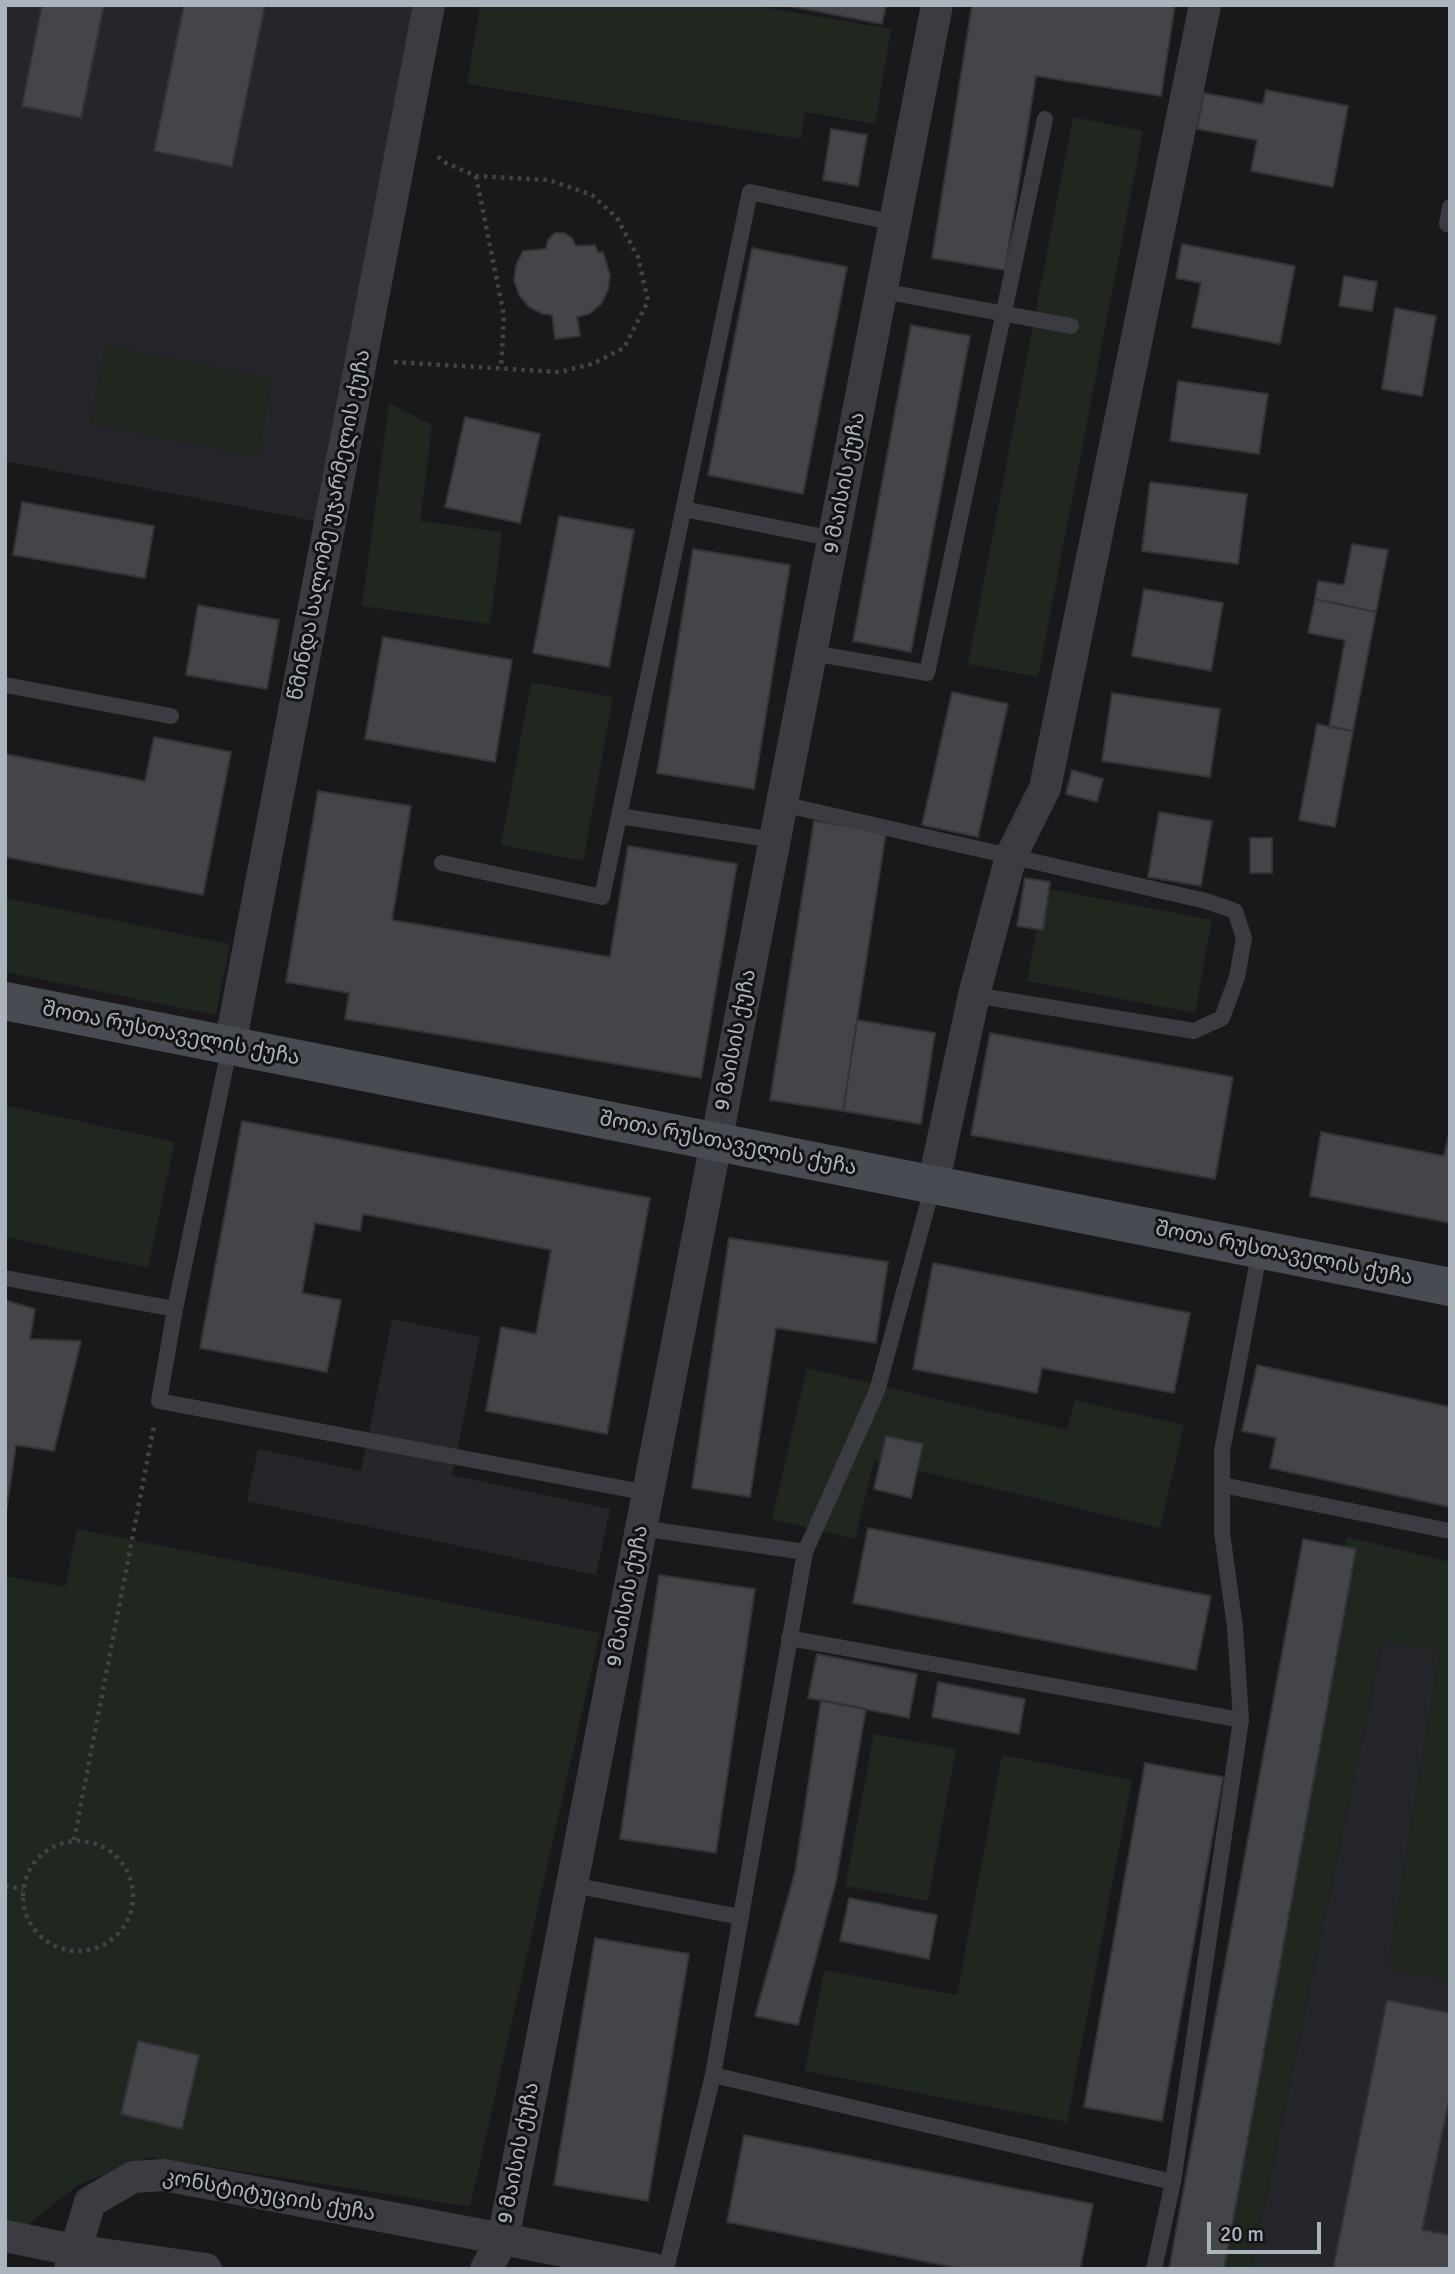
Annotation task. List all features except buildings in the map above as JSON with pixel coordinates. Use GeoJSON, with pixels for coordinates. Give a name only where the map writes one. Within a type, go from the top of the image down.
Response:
{"type":"FeatureCollection","features":[{"type":"Feature","properties":{"kind":"street","name":"წმინდა სალომე უჯარმელის ქუჩა"},"geometry":{"type":"LineString","coordinates":[[230,1045],[429,5]]}},
{"type":"Feature","properties":{"kind":"street","name":"9 მაისის ქუჩა"},"geometry":{"type":"LineString","coordinates":[[503,2239],[937,5]]}},
{"type":"Feature","properties":{"kind":"street"},"geometry":{"type":"LineString","coordinates":[[933,1185],[974,995],[1011,856],[1045,788],[1205,5]]}},
{"type":"Feature","properties":{"kind":"street","name":"შოთა რუსთაველის ქუჩა"},"geometry":{"type":"LineString","coordinates":[[5,1001],[1450,1287]]}},
{"type":"Feature","properties":{"kind":"street","name":"კონსტიტუციის ქუჩა"},"geometry":{"type":"LineString","coordinates":[[72,2259],[90,2202],[133,2177],[164,2175],[654,2269]]}},
{"type":"Feature","properties":{"kind":"street"},"geometry":{"type":"LineString","coordinates":[[5,2236],[72,2259],[206,2269]]}},
{"type":"Feature","properties":{"kind":"street"},"geometry":{"type":"LineString","coordinates":[[485,2269],[503,2239]]}},
{"type":"Feature","properties":{"kind":"lane"},"geometry":{"type":"LineString","coordinates":[[812,653],[927,673],[1045,119]]}},
{"type":"Feature","properties":{"kind":"lane"},"geometry":{"type":"LineString","coordinates":[[442,863],[602,897],[750,192],[895,223]]}},
{"type":"Feature","properties":{"kind":"lane"},"geometry":{"type":"LineString","coordinates":[[1450,208],[1447,224],[1450,224]]}},
{"type":"Feature","properties":{"kind":"lane"},"geometry":{"type":"LineString","coordinates":[[882,291],[1071,326]]}},
{"type":"Feature","properties":{"kind":"lane"},"geometry":{"type":"LineString","coordinates":[[684,509],[834,539]]}},
{"type":"Feature","properties":{"kind":"lane"},"geometry":{"type":"LineString","coordinates":[[5,685],[171,716]]}},
{"type":"Feature","properties":{"kind":"lane"},"geometry":{"type":"LineString","coordinates":[[782,804],[1206,901],[1235,911],[1244,938],[1237,977],[1222,1018],[1194,1031],[974,995]]}},
{"type":"Feature","properties":{"kind":"lane"},"geometry":{"type":"LineString","coordinates":[[619,816],[775,840]]}},
{"type":"Feature","properties":{"kind":"lane"},"geometry":{"type":"LineString","coordinates":[[230,1045],[175,1309],[159,1401],[648,1493]]}},
{"type":"Feature","properties":{"kind":"lane"},"geometry":{"type":"LineString","coordinates":[[666,2269],[713,2076],[804,1552],[877,1391],[933,1185]]}},
{"type":"Feature","properties":{"kind":"lane"},"geometry":{"type":"LineString","coordinates":[[1154,2269],[1173,2182],[1241,1720],[1235,1627],[1222,1532],[1222,1451],[1260,1250]]}},
{"type":"Feature","properties":{"kind":"lane"},"geometry":{"type":"LineString","coordinates":[[5,1278],[175,1309]]}},
{"type":"Feature","properties":{"kind":"lane"},"geometry":{"type":"LineString","coordinates":[[1222,1485],[1450,1531]]}},
{"type":"Feature","properties":{"kind":"lane"},"geometry":{"type":"LineString","coordinates":[[641,1528],[804,1552]]}},
{"type":"Feature","properties":{"kind":"lane"},"geometry":{"type":"LineString","coordinates":[[789,1638],[1241,1720]]}},
{"type":"Feature","properties":{"kind":"lane"},"geometry":{"type":"LineString","coordinates":[[572,1885],[741,1917]]}},
{"type":"Feature","properties":{"kind":"lane"},"geometry":{"type":"LineString","coordinates":[[713,2076],[1173,2182]]}},
{"type":"Feature","properties":{"kind":"path"},"geometry":{"type":"LineString","coordinates":[[362,360],[560,372],[592,364],[624,348],[648,301],[638,257],[617,218],[592,195],[549,180],[476,176],[446,163],[425,145],[407,124]]}},
{"type":"Feature","properties":{"kind":"path"},"geometry":{"type":"LineString","coordinates":[[476,176],[504,316],[501,369]]}},
{"type":"Feature","properties":{"kind":"path"},"geometry":{"type":"LineString","coordinates":[[74,1840],[159,1401]]}},
{"type":"Feature","properties":{"kind":"path"},"geometry":{"type":"LineString","coordinates":[[74,1840],[93,1842],[110,1851],[124,1864],[132,1882],[133,1899],[130,1916],[121,1931],[92,1950],[74,1951],[58,1947],[43,1938],[31,1924],[24,1908],[23,1889],[29,1871],[40,1856],[56,1845],[74,1840]]}},
{"type":"Feature","properties":{"kind":"path"},"geometry":{"type":"LineString","coordinates":[[5,1886],[23,1889]]}},
{"type":"Feature","properties":{"kind":"shaded area"},"geometry":{"type":"Polygon","coordinates":[[[5,5],[417,5],[315,521],[5,461],[5,5]]]}},
{"type":"Feature","properties":{"kind":"shaded area"},"geometry":{"type":"Polygon","coordinates":[[[480,5],[751,5],[891,29],[875,124],[805,112],[801,139],[467,84],[480,5]]]}},
{"type":"Feature","properties":{"kind":"shaded area"},"geometry":{"type":"Polygon","coordinates":[[[1073,117],[1143,131],[1038,677],[968,664],[1073,117]]]}},
{"type":"Feature","properties":{"kind":"shaded area"},"geometry":{"type":"Polygon","coordinates":[[[105,345],[273,378],[258,457],[89,424],[105,345]]]}},
{"type":"Feature","properties":{"kind":"shaded area"},"geometry":{"type":"Polygon","coordinates":[[[389,403],[432,425],[420,521],[502,532],[490,624],[362,606],[389,403]]]}},
{"type":"Feature","properties":{"kind":"shaded area"},"geometry":{"type":"Polygon","coordinates":[[[531,682],[613,697],[583,861],[501,845],[531,682]]]}},
{"type":"Feature","properties":{"kind":"shaded area"},"geometry":{"type":"Polygon","coordinates":[[[1044,888],[1212,920],[1195,1013],[1027,981],[1044,888]]]}},
{"type":"Feature","properties":{"kind":"shaded area"},"geometry":{"type":"Polygon","coordinates":[[[5,898],[230,944],[216,1015],[5,972],[5,898]]]}},
{"type":"Feature","properties":{"kind":"shaded area"},"geometry":{"type":"Polygon","coordinates":[[[5,1105],[175,1142],[148,1268],[5,1237],[5,1105]]]}},
{"type":"Feature","properties":{"kind":"shaded area"},"geometry":{"type":"Polygon","coordinates":[[[392,1319],[480,1337],[452,1475],[610,1509],[596,1575],[247,1501],[258,1449],[361,1471],[392,1319]]]}},
{"type":"Feature","properties":{"kind":"shaded area"},"geometry":{"type":"Polygon","coordinates":[[[807,1368],[1067,1430],[1075,1400],[1184,1425],[1160,1528],[874,1460],[855,1539],[772,1519],[807,1368]]]}},
{"type":"Feature","properties":{"kind":"shaded area"},"geometry":{"type":"Polygon","coordinates":[[[77,1529],[600,1633],[470,2207],[148,2157],[78,2185],[27,2225],[5,2220],[5,1576],[65,1587],[77,1529]]]}},
{"type":"Feature","properties":{"kind":"shaded area"},"geometry":{"type":"Polygon","coordinates":[[[1347,1537],[1450,1562],[1450,1981],[1387,1968],[1439,1651],[1383,1641],[1251,2269],[1169,2269],[1184,2192],[1220,2194],[1347,1537]]]}},
{"type":"Feature","properties":{"kind":"shaded area"},"geometry":{"type":"Polygon","coordinates":[[[1383,1641],[1450,1652],[1450,2269],[1251,2269],[1383,1641]]]}},
{"type":"Feature","properties":{"kind":"shaded area"},"geometry":{"type":"Polygon","coordinates":[[[874,1734],[956,1749],[928,1901],[845,1886],[874,1734]]]}},
{"type":"Feature","properties":{"kind":"shaded area"},"geometry":{"type":"Polygon","coordinates":[[[1002,1755],[1132,1780],[1067,2122],[805,2071],[824,1970],[957,1995],[1002,1755]]]}}]}
